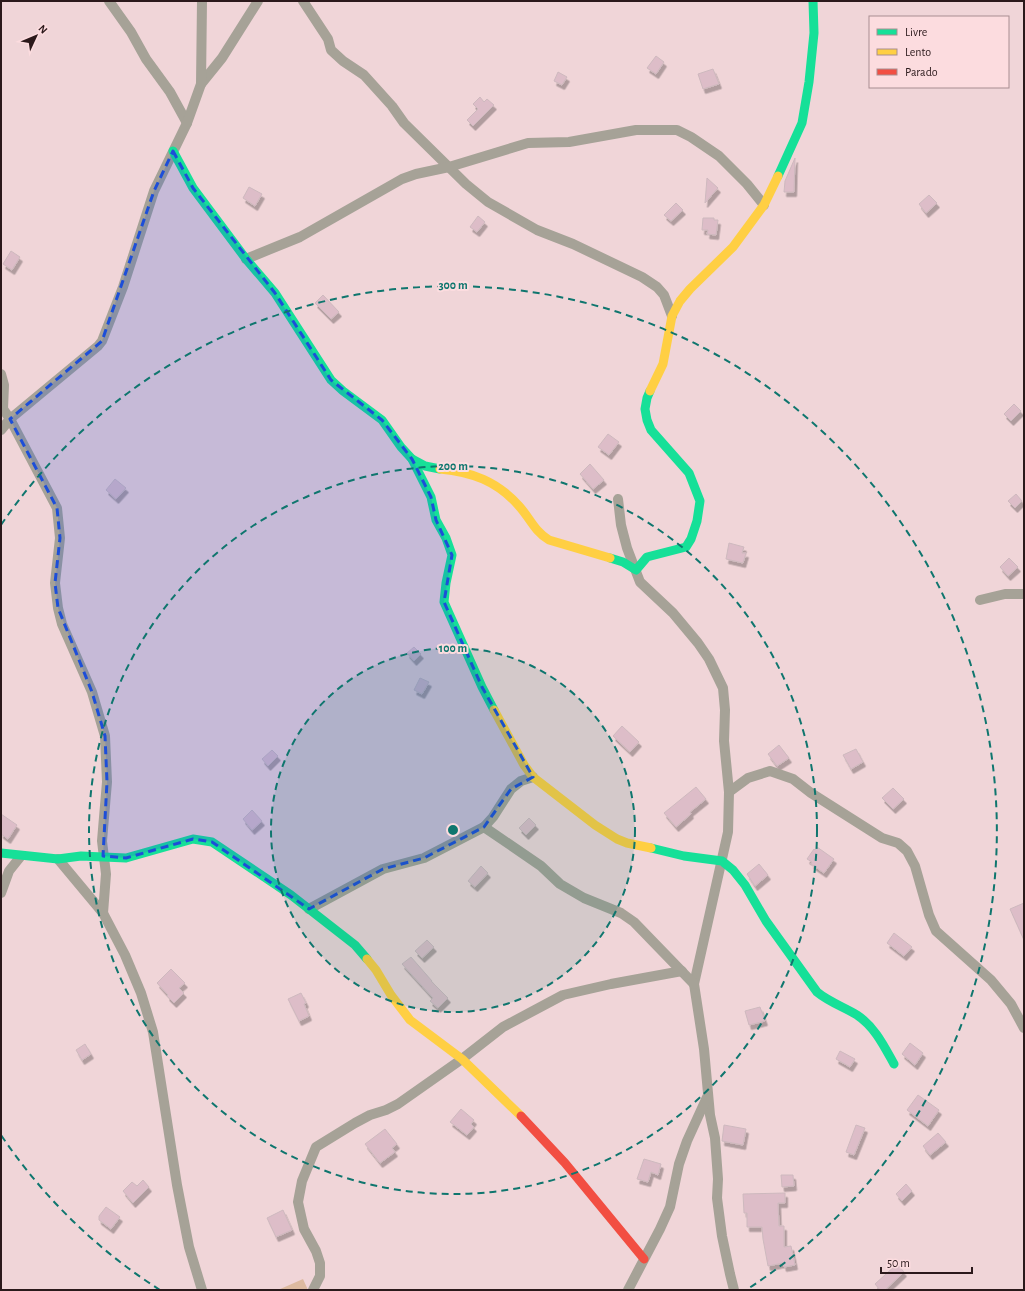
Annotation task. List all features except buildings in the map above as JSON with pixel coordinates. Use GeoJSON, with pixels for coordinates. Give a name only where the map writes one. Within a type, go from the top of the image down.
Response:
{"type":"FeatureCollection","features":[{"type":"Feature","properties":{"kind":"street"},"geometry":{"type":"LineString","coordinates":[[110,1],[131,32],[146,59],[170,92],[187,123]]}},
{"type":"Feature","properties":{"kind":"street"},"geometry":{"type":"LineString","coordinates":[[1,430],[10,419],[98,346],[102,341],[123,287],[154,191],[187,123],[201,84],[202,1]]}},
{"type":"Feature","properties":{"kind":"street"},"geometry":{"type":"LineString","coordinates":[[201,84],[222,58],[258,1]]}},
{"type":"Feature","properties":{"kind":"street"},"geometry":{"type":"LineString","coordinates":[[303,1],[328,39],[331,50],[343,61],[364,75],[392,106],[404,123],[466,184],[488,202],[537,230],[573,244],[657,286],[664,295],[672,316]]}},
{"type":"Feature","properties":{"kind":"street"},"geometry":{"type":"LineString","coordinates":[[636,570],[647,558],[686,546],[691,539],[697,521],[700,502],[695,487],[689,473],[651,430],[645,409],[647,398],[663,364],[672,316],[680,301],[690,289],[733,247],[764,205],[802,123],[809,82],[814,33],[812,1]]}},
{"type":"Feature","properties":{"kind":"street"},"geometry":{"type":"LineString","coordinates":[[246,259],[305,234],[402,179],[416,174],[528,143],[569,142],[636,130],[677,130],[691,138],[719,156],[747,184],[764,205]]}},
{"type":"Feature","properties":{"kind":"street"},"geometry":{"type":"LineString","coordinates":[[173,151],[193,188],[246,259],[281,300],[302,336],[331,380],[343,391],[382,420],[401,447],[412,459],[431,497],[436,520],[446,538],[452,555],[446,583],[444,602],[482,687],[524,765],[533,777],[595,825],[617,839],[627,843],[684,856],[722,862],[732,870],[745,885],[766,921],[817,992],[823,998],[862,1019],[878,1036],[894,1064]]}},
{"type":"Feature","properties":{"kind":"street"},"geometry":{"type":"LineString","coordinates":[[1,374],[4,385],[2,408],[10,419],[57,508],[60,538],[55,583],[58,608],[62,624],[92,692],[105,736],[107,782],[102,841],[106,874],[103,913]]}},
{"type":"Feature","properties":{"kind":"street"},"geometry":{"type":"LineString","coordinates":[[412,459],[437,470],[450,470],[469,473],[488,481],[519,506],[540,535],[548,540],[623,562],[636,570]]}},
{"type":"Feature","properties":{"kind":"street"},"geometry":{"type":"LineString","coordinates":[[618,499],[621,525],[640,582],[673,613],[698,643],[709,659],[723,688],[725,710],[724,741],[729,792],[728,832],[694,984],[704,1049],[714,1138],[718,1179],[717,1198],[722,1236],[734,1290]]}},
{"type":"Feature","properties":{"kind":"street"},"geometry":{"type":"LineString","coordinates":[[980,600],[1005,594],[1024,594]]}},
{"type":"Feature","properties":{"kind":"street"},"geometry":{"type":"LineString","coordinates":[[729,792],[748,778],[770,771],[793,779],[811,793],[882,838],[898,843],[907,851],[915,866],[929,915],[936,931],[991,980],[1011,1004],[1024,1028]]}},
{"type":"Feature","properties":{"kind":"street"},"geometry":{"type":"LineString","coordinates":[[308,908],[383,869],[424,858],[484,827],[493,817],[511,789],[521,781],[533,777]]}},
{"type":"Feature","properties":{"kind":"street"},"geometry":{"type":"LineString","coordinates":[[484,827],[541,866],[560,884],[584,898],[621,913],[634,922],[694,984]]}},
{"type":"Feature","properties":{"kind":"street"},"geometry":{"type":"LineString","coordinates":[[1,853],[58,859],[81,856],[126,858],[192,839],[212,842],[291,895],[355,944],[376,970],[391,996],[410,1020],[462,1059],[513,1107],[566,1163],[644,1259]]}},
{"type":"Feature","properties":{"kind":"street"},"geometry":{"type":"LineString","coordinates":[[1,893],[9,871],[21,856]]}},
{"type":"Feature","properties":{"kind":"street"},"geometry":{"type":"LineString","coordinates":[[58,859],[103,913],[128,961],[141,993],[153,1032],[177,1185],[189,1247],[202,1290]]}},
{"type":"Feature","properties":{"kind":"street"},"geometry":{"type":"LineString","coordinates":[[313,1290],[320,1276],[320,1263],[316,1251],[304,1229],[298,1202],[302,1181],[316,1147],[370,1115],[398,1104],[462,1059],[503,1026],[563,995],[611,984],[682,971]]}},
{"type":"Feature","properties":{"kind":"street"},"geometry":{"type":"LineString","coordinates":[[628,1290],[670,1207],[679,1164],[687,1141],[708,1095]]}},
{"type":"Feature","properties":{"kind":"highlighted area"},"geometry":{"type":"Polygon","coordinates":[[[173,151],[193,188],[275,293],[331,380],[382,420],[412,459],[431,497],[436,520],[452,555],[444,602],[482,687],[533,777],[511,789],[484,827],[424,858],[383,869],[309,909],[212,842],[193,839],[126,858],[103,856],[107,782],[105,736],[92,692],[58,608],[55,583],[60,538],[57,508],[10,419],[102,341],[154,191],[173,151]]]}},
{"type":"Feature","properties":{"kind":"shaded area"},"geometry":{"type":"Polygon","coordinates":[[[303,1279],[308,1290],[278,1290],[303,1279]]]}},
{"type":"Feature","properties":{"kind":"traffic: fast"},"geometry":{"type":"LineString","coordinates":[[778,176],[802,123],[809,82],[814,33],[813,1]]}},
{"type":"Feature","properties":{"kind":"traffic: fast"},"geometry":{"type":"LineString","coordinates":[[173,151],[193,188],[246,259],[275,293],[331,380],[343,391],[382,420],[401,447],[412,459],[425,466],[440,469]]}},
{"type":"Feature","properties":{"kind":"traffic: fast"},"geometry":{"type":"LineString","coordinates":[[610,558],[623,562],[636,570],[647,557],[686,547],[691,539],[697,521],[700,501],[689,473],[651,430],[647,420],[645,409],[650,391]]}},
{"type":"Feature","properties":{"kind":"traffic: fast"},"geometry":{"type":"LineString","coordinates":[[412,459],[431,497],[436,520],[446,538],[452,555],[446,583],[444,602],[482,687],[494,710]]}},
{"type":"Feature","properties":{"kind":"traffic: fast"},"geometry":{"type":"LineString","coordinates":[[1,853],[58,859],[81,856],[126,858],[193,839],[212,842],[291,895],[355,945],[367,959]]}},
{"type":"Feature","properties":{"kind":"traffic: fast"},"geometry":{"type":"LineString","coordinates":[[651,848],[684,856],[722,861],[733,870],[745,885],[766,921],[817,992],[826,999],[857,1015],[869,1025],[887,1050],[894,1064]]}},
{"type":"Feature","properties":{"kind":"traffic: slow"},"geometry":{"type":"LineString","coordinates":[[650,391],[663,364],[672,316],[680,301],[690,289],[733,247],[764,205],[778,176]]}},
{"type":"Feature","properties":{"kind":"traffic: slow"},"geometry":{"type":"LineString","coordinates":[[440,469],[473,475],[493,484],[511,497],[532,524],[549,540],[610,558]]}},
{"type":"Feature","properties":{"kind":"traffic: slow"},"geometry":{"type":"LineString","coordinates":[[494,710],[524,765],[533,777],[595,825],[617,839],[627,843],[651,848]]}},
{"type":"Feature","properties":{"kind":"traffic: slow"},"geometry":{"type":"LineString","coordinates":[[367,959],[410,1020],[462,1059],[521,1116]]}},
{"type":"Feature","properties":{"kind":"traffic: jam"},"geometry":{"type":"LineString","coordinates":[[521,1116],[565,1163],[644,1259]]}}]}
